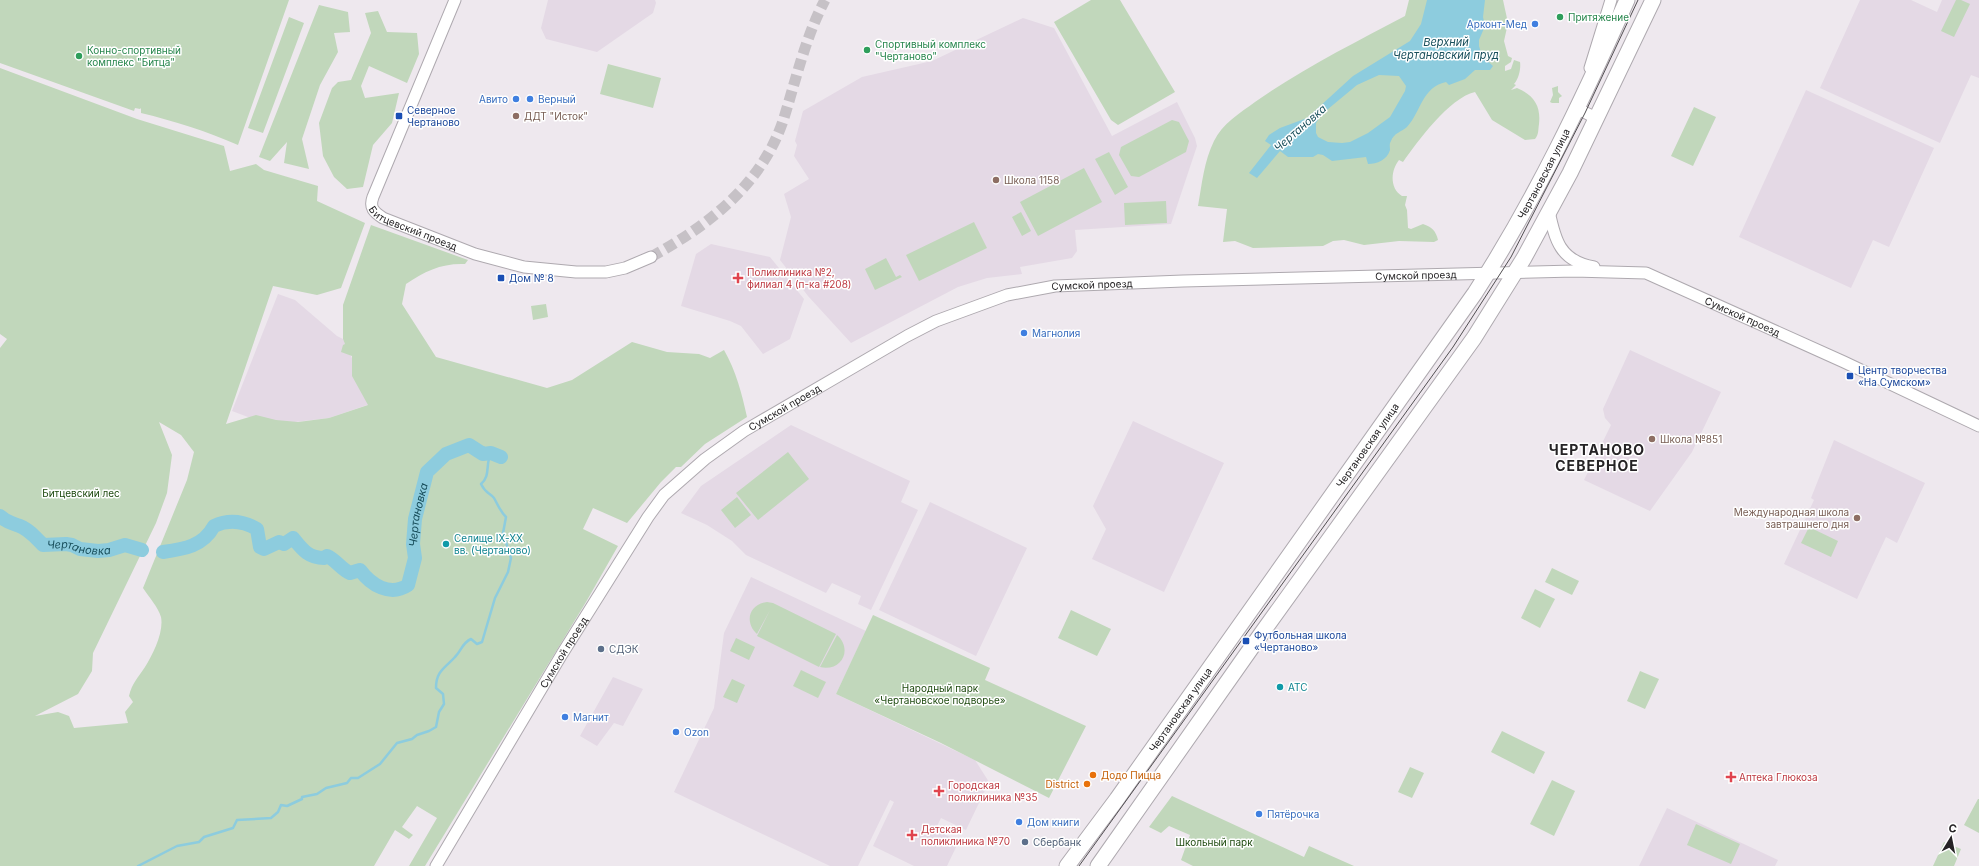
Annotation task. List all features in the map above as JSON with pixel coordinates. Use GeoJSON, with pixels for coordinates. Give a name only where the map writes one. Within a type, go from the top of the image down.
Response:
{"type":"FeatureCollection","features":[{"type":"Feature","properties":{"kind":"main road","name":"Чертановская улица"},"geometry":{"type":"LineString","coordinates":[[1067,866],[1138,769],[1443,341],[1489,273],[1524,212],[1580,104],[1626,0]]}},
{"type":"Feature","properties":{"kind":"main road","name":"Чертановская улица"},"geometry":{"type":"LineString","coordinates":[[1098,866],[1259,637],[1474,338],[1516,272],[1549,211],[1653,0]]}},
{"type":"Feature","properties":{"kind":"main road"},"geometry":{"type":"LineString","coordinates":[[1138,769],[1136,775],[1139,783],[1146,787],[1154,786]]}},
{"type":"Feature","properties":{"kind":"main road"},"geometry":{"type":"LineString","coordinates":[[1112,805],[1119,804],[1126,808],[1130,813],[1131,819]]}},
{"type":"Feature","properties":{"kind":"street","name":"Битцевский проезд"},"geometry":{"type":"LineString","coordinates":[[455,0],[373,197],[371,207],[374,211],[383,218],[475,254],[524,267],[576,272],[606,272],[625,268],[651,257]]}},
{"type":"Feature","properties":{"kind":"street"},"geometry":{"type":"LineString","coordinates":[[1596,118],[1580,104],[1611,0]]}},
{"type":"Feature","properties":{"kind":"street"},"geometry":{"type":"LineString","coordinates":[[1549,211],[1555,237],[1559,246],[1566,255],[1588,266],[1618,271]]}},
{"type":"Feature","properties":{"kind":"street","name":"Сумской проезд"},"geometry":{"type":"LineString","coordinates":[[436,866],[562,654],[648,517],[664,495],[705,459],[744,431],[920,328],[1007,295],[1056,286],[1516,272],[1618,271],[1646,273],[1661,278],[1844,362],[1979,426]]}},
{"type":"Feature","properties":{"kind":"shaded area"},"geometry":{"type":"Polygon","coordinates":[[[548,0],[655,0],[656,3],[653,13],[597,52],[546,39],[541,28],[548,0]]]}},
{"type":"Feature","properties":{"kind":"shaded area"},"geometry":{"type":"Polygon","coordinates":[[[1860,0],[1911,0],[1937,12],[1942,0],[1979,0],[1979,78],[1971,75],[1940,143],[1820,88],[1860,0]]]}},
{"type":"Feature","properties":{"kind":"shaded area","name":"Школа 1158"},"geometry":{"type":"Polygon","coordinates":[[[1023,18],[1054,28],[1112,136],[1177,102],[1195,138],[1197,146],[1171,224],[1075,230],[1077,251],[1072,258],[1020,267],[1022,274],[987,278],[958,287],[851,343],[808,296],[780,260],[791,217],[784,194],[809,179],[794,156],[797,145],[795,141],[803,111],[862,77],[932,61],[1023,18]]]}},
{"type":"Feature","properties":{"kind":"shaded area"},"geometry":{"type":"Polygon","coordinates":[[[1806,90],[1934,148],[1889,247],[1873,240],[1851,288],[1739,237],[1806,90]]]}},
{"type":"Feature","properties":{"kind":"shaded area","name":"Поликлиника №2, филиал 4 (п-ка #208)"},"geometry":{"type":"Polygon","coordinates":[[[711,244],[770,257],[804,299],[790,339],[763,354],[741,326],[730,321],[681,306],[696,254],[711,244]]]}},
{"type":"Feature","properties":{"kind":"shaded area"},"geometry":{"type":"Polygon","coordinates":[[[278,294],[295,300],[337,336],[343,339],[373,403],[329,418],[269,425],[232,411],[278,294]]]}},
{"type":"Feature","properties":{"kind":"shaded area","name":"Школа №851"},"geometry":{"type":"Polygon","coordinates":[[[1630,350],[1721,392],[1692,452],[1650,511],[1584,480],[1611,425],[1605,418],[1603,409],[1630,350]]]}},
{"type":"Feature","properties":{"kind":"shaded area"},"geometry":{"type":"Polygon","coordinates":[[[1133,421],[1224,463],[1164,592],[1092,559],[1106,529],[1093,506],[1133,421]]]}},
{"type":"Feature","properties":{"kind":"shaded area"},"geometry":{"type":"Polygon","coordinates":[[[791,425],[910,481],[901,502],[918,510],[871,610],[858,604],[861,596],[832,583],[826,593],[746,555],[732,541],[707,525],[681,513],[701,486],[791,425]]]}},
{"type":"Feature","properties":{"kind":"shaded area","name":"Международная школа завтрашнего дня"},"geometry":{"type":"Polygon","coordinates":[[[1834,440],[1925,483],[1897,543],[1886,537],[1857,599],[1784,564],[1814,500],[1811,498],[1834,440]]]}},
{"type":"Feature","properties":{"kind":"shaded area"},"geometry":{"type":"Polygon","coordinates":[[[930,502],[1027,548],[976,656],[879,610],[930,502]]]}},
{"type":"Feature","properties":{"kind":"shaded area"},"geometry":{"type":"Polygon","coordinates":[[[751,577],[866,631],[836,694],[975,760],[989,782],[966,830],[941,818],[935,830],[959,841],[947,866],[914,866],[873,846],[894,802],[890,800],[858,866],[830,866],[674,792],[714,708],[724,633],[751,577]]]}},
{"type":"Feature","properties":{"kind":"shaded area"},"geometry":{"type":"Polygon","coordinates":[[[613,677],[643,689],[623,726],[614,723],[597,746],[580,736],[613,677]]]}},
{"type":"Feature","properties":{"kind":"shaded area"},"geometry":{"type":"Polygon","coordinates":[[[1667,808],[1778,860],[1775,866],[1639,866],[1667,808]]]}},
{"type":"Feature","properties":{"kind":"green space"},"geometry":{"type":"Polygon","coordinates":[[[0,0],[289,0],[238,145],[214,135],[166,119],[141,113],[141,108],[135,108],[134,111],[0,63],[0,0]]]}},
{"type":"Feature","properties":{"kind":"green space"},"geometry":{"type":"Polygon","coordinates":[[[1091,0],[1120,0],[1175,92],[1118,125],[1111,120],[1054,22],[1091,0]]]}},
{"type":"Feature","properties":{"kind":"green space"},"geometry":{"type":"Polygon","coordinates":[[[1409,0],[1503,0],[1508,23],[1504,41],[1508,56],[1512,58],[1511,62],[1505,66],[1505,71],[1511,69],[1514,60],[1520,62],[1519,73],[1514,84],[1516,85],[1511,90],[1517,88],[1523,91],[1535,102],[1539,112],[1539,118],[1538,132],[1535,139],[1525,140],[1492,120],[1475,92],[1465,96],[1455,103],[1435,121],[1403,162],[1399,160],[1393,174],[1393,184],[1398,193],[1402,196],[1407,196],[1405,205],[1407,210],[1408,228],[1411,229],[1423,224],[1429,226],[1435,232],[1438,240],[1434,242],[1399,241],[1364,245],[1344,240],[1333,241],[1323,246],[1253,248],[1235,241],[1223,242],[1227,209],[1198,206],[1208,156],[1217,135],[1243,110],[1291,78],[1405,16],[1409,0]]]}},
{"type":"Feature","properties":{"kind":"green space"},"geometry":{"type":"Polygon","coordinates":[[[1956,0],[1961,0],[1970,4],[1954,37],[1941,31],[1956,0]]]}},
{"type":"Feature","properties":{"kind":"green space"},"geometry":{"type":"Polygon","coordinates":[[[319,5],[348,12],[350,32],[334,33],[338,52],[320,85],[302,139],[309,169],[284,163],[287,142],[270,161],[259,157],[319,5]]]}},
{"type":"Feature","properties":{"kind":"green space"},"geometry":{"type":"Polygon","coordinates":[[[378,11],[387,32],[417,33],[419,54],[407,83],[369,66],[361,86],[365,98],[399,93],[392,123],[373,145],[363,187],[347,189],[334,177],[323,156],[319,123],[332,88],[338,82],[351,80],[371,33],[365,13],[378,11]]]}},
{"type":"Feature","properties":{"kind":"green space"},"geometry":{"type":"Polygon","coordinates":[[[289,17],[304,23],[263,133],[248,128],[289,17]]]}},
{"type":"Feature","properties":{"kind":"green space"},"geometry":{"type":"Polygon","coordinates":[[[608,64],[661,78],[653,108],[600,94],[608,64]]]}},
{"type":"Feature","properties":{"kind":"green space","name":"Битцевский лес"},"geometry":{"type":"Polygon","coordinates":[[[0,68],[137,119],[224,146],[230,171],[256,164],[264,170],[318,186],[317,201],[365,223],[341,288],[317,295],[273,286],[226,424],[256,415],[276,420],[298,422],[329,418],[368,405],[352,376],[352,356],[341,352],[343,345],[345,344],[343,339],[343,305],[371,225],[468,260],[465,264],[441,266],[420,275],[406,284],[402,304],[436,357],[547,388],[572,380],[632,342],[667,352],[699,354],[710,358],[724,350],[738,383],[747,417],[705,444],[681,467],[676,467],[661,482],[627,523],[593,508],[583,529],[618,546],[586,602],[425,866],[409,866],[437,818],[417,806],[402,827],[413,835],[409,839],[395,830],[374,866],[0,866],[0,348],[7,339],[0,334],[0,68]],[[159,422],[172,455],[167,493],[156,523],[93,653],[92,671],[78,694],[35,716],[58,712],[69,716],[74,728],[128,723],[125,712],[133,702],[129,696],[130,691],[151,656],[157,643],[162,623],[160,613],[143,588],[187,480],[194,452],[181,435],[159,422]]]}},
{"type":"Feature","properties":{"kind":"green space"},"geometry":{"type":"Polygon","coordinates":[[[1558,86],[1558,92],[1562,96],[1559,98],[1559,103],[1552,103],[1550,102],[1553,95],[1552,88],[1558,86]]]}},
{"type":"Feature","properties":{"kind":"green space"},"geometry":{"type":"Polygon","coordinates":[[[1694,107],[1716,117],[1693,166],[1671,156],[1694,107]]]}},
{"type":"Feature","properties":{"kind":"green space"},"geometry":{"type":"Polygon","coordinates":[[[1172,120],[1179,122],[1189,141],[1186,152],[1139,177],[1131,176],[1119,155],[1121,147],[1172,120]]]}},
{"type":"Feature","properties":{"kind":"green space"},"geometry":{"type":"Polygon","coordinates":[[[1109,152],[1128,187],[1115,195],[1095,159],[1109,152]]]}},
{"type":"Feature","properties":{"kind":"green space"},"geometry":{"type":"Polygon","coordinates":[[[1084,168],[1102,202],[1038,236],[1020,202],[1084,168]]]}},
{"type":"Feature","properties":{"kind":"green space"},"geometry":{"type":"Polygon","coordinates":[[[1166,201],[1167,223],[1125,225],[1124,203],[1166,201]]]}},
{"type":"Feature","properties":{"kind":"green space"},"geometry":{"type":"Polygon","coordinates":[[[1021,212],[1031,231],[1022,236],[1012,217],[1021,212]]]}},
{"type":"Feature","properties":{"kind":"green space"},"geometry":{"type":"Polygon","coordinates":[[[974,222],[987,248],[919,281],[906,255],[974,222]]]}},
{"type":"Feature","properties":{"kind":"green space"},"geometry":{"type":"Polygon","coordinates":[[[886,258],[896,277],[900,275],[902,277],[875,290],[865,269],[886,258]]]}},
{"type":"Feature","properties":{"kind":"green space"},"geometry":{"type":"Polygon","coordinates":[[[546,304],[548,317],[533,320],[531,306],[546,304]]]}},
{"type":"Feature","properties":{"kind":"green space"},"geometry":{"type":"Polygon","coordinates":[[[788,452],[809,479],[758,520],[736,493],[788,452]]]}},
{"type":"Feature","properties":{"kind":"green space"},"geometry":{"type":"Polygon","coordinates":[[[737,497],[751,515],[735,528],[721,510],[737,497]]]}},
{"type":"Feature","properties":{"kind":"green space"},"geometry":{"type":"Polygon","coordinates":[[[1809,527],[1838,541],[1831,557],[1801,543],[1809,527]]]}},
{"type":"Feature","properties":{"kind":"green space"},"geometry":{"type":"Polygon","coordinates":[[[1552,568],[1579,581],[1572,595],[1545,582],[1552,568]]]}},
{"type":"Feature","properties":{"kind":"green space"},"geometry":{"type":"Polygon","coordinates":[[[1535,589],[1555,599],[1540,628],[1521,618],[1535,589]]]}},
{"type":"Feature","properties":{"kind":"green space"},"geometry":{"type":"Polygon","coordinates":[[[767,602],[773,603],[836,634],[819,667],[757,636],[770,610],[757,634],[751,624],[750,614],[756,606],[767,602]]]}},
{"type":"Feature","properties":{"kind":"green space"},"geometry":{"type":"Polygon","coordinates":[[[1071,610],[1111,629],[1097,656],[1058,638],[1071,610]]]}},
{"type":"Feature","properties":{"kind":"green space","name":"Народный парк «Чертановское подворье»"},"geometry":{"type":"Polygon","coordinates":[[[873,615],[990,668],[985,680],[1086,726],[1049,798],[941,743],[836,694],[873,615]]]}},
{"type":"Feature","properties":{"kind":"green space"},"geometry":{"type":"Polygon","coordinates":[[[837,635],[842,641],[844,647],[843,658],[834,666],[828,668],[820,667],[837,635]]]}},
{"type":"Feature","properties":{"kind":"green space"},"geometry":{"type":"Polygon","coordinates":[[[736,638],[755,647],[749,660],[730,651],[736,638]]]}},
{"type":"Feature","properties":{"kind":"green space"},"geometry":{"type":"Polygon","coordinates":[[[801,670],[826,682],[818,698],[793,686],[801,670]]]}},
{"type":"Feature","properties":{"kind":"green space"},"geometry":{"type":"Polygon","coordinates":[[[1640,671],[1659,679],[1645,709],[1627,701],[1640,671]]]}},
{"type":"Feature","properties":{"kind":"green space"},"geometry":{"type":"Polygon","coordinates":[[[732,679],[745,685],[737,703],[723,697],[732,679]]]}},
{"type":"Feature","properties":{"kind":"green space"},"geometry":{"type":"Polygon","coordinates":[[[1502,731],[1545,752],[1534,774],[1491,752],[1502,731]]]}},
{"type":"Feature","properties":{"kind":"green space"},"geometry":{"type":"Polygon","coordinates":[[[1410,767],[1424,773],[1412,798],[1398,792],[1410,767]]]}},
{"type":"Feature","properties":{"kind":"green space"},"geometry":{"type":"Polygon","coordinates":[[[1552,780],[1575,791],[1554,836],[1530,824],[1552,780]]]}},
{"type":"Feature","properties":{"kind":"green space","name":"Школьный парк"},"geometry":{"type":"Polygon","coordinates":[[[1172,796],[1304,857],[1309,846],[1354,866],[1193,866],[1181,860],[1190,835],[1169,826],[1161,833],[1149,827],[1172,796]]]}},
{"type":"Feature","properties":{"kind":"green space"},"geometry":{"type":"Polygon","coordinates":[[[1979,799],[1979,833],[1964,825],[1979,799]]]}},
{"type":"Feature","properties":{"kind":"green space"},"geometry":{"type":"Polygon","coordinates":[[[1696,824],[1740,844],[1731,864],[1687,845],[1696,824]]]}},
{"type":"Feature","properties":{"kind":"green space"},"geometry":{"type":"Polygon","coordinates":[[[1944,842],[1961,849],[1954,866],[1933,866],[1944,842]]]}},
{"type":"Feature","properties":{"kind":"water","name":"Верхний Чертановский пруд"},"geometry":{"type":"Polygon","coordinates":[[[1427,0],[1485,0],[1483,17],[1485,26],[1479,40],[1479,46],[1482,56],[1493,66],[1490,70],[1475,70],[1465,79],[1449,85],[1446,82],[1432,89],[1427,94],[1412,121],[1407,127],[1392,138],[1390,150],[1387,156],[1378,162],[1368,164],[1366,157],[1332,161],[1323,155],[1318,154],[1313,157],[1288,157],[1280,151],[1257,178],[1249,173],[1271,145],[1265,141],[1269,135],[1280,128],[1307,118],[1353,76],[1410,41],[1421,24],[1427,0]],[[1379,75],[1357,85],[1322,114],[1316,123],[1316,133],[1318,137],[1328,142],[1350,142],[1368,133],[1390,117],[1405,91],[1406,86],[1399,76],[1379,75]]]}},
{"type":"Feature","properties":{"kind":"water"},"geometry":{"type":"Polygon","coordinates":[[[209,537],[195,548],[184,553],[167,555],[163,552],[167,547],[189,545],[209,537]]]}},
{"type":"Feature","properties":{"kind":"waterway","name":"Чертановка"},"geometry":{"type":"LineString","coordinates":[[163,552],[186,548],[199,542],[210,533],[214,526],[225,522],[236,522],[246,524],[257,529],[260,547],[264,549],[279,542],[284,544],[293,538],[310,555],[318,558],[324,558],[327,556],[350,573],[360,570],[375,585],[381,588],[394,590],[408,585],[415,558],[413,544],[415,519],[427,472],[446,454],[469,445],[483,454],[491,453],[501,457]]}},
{"type":"Feature","properties":{"kind":"waterway"},"geometry":{"type":"LineString","coordinates":[[138,866],[177,846],[199,842],[204,837],[233,828],[237,820],[271,818],[278,812],[281,805],[287,806],[302,799],[302,797],[317,794],[326,788],[347,783],[351,778],[358,778],[380,764],[397,743],[412,739],[417,735],[436,727],[439,712],[444,704],[443,694],[436,688],[436,682],[439,674],[468,641],[471,639],[477,644],[482,642],[495,598],[508,572],[511,558],[503,533],[506,517],[494,498],[481,484],[487,474],[488,461],[491,453]]}},
{"type":"Feature","properties":{"kind":"waterway","name":"Чертановка"},"geometry":{"type":"LineString","coordinates":[[0,516],[6,521],[25,528],[43,545],[66,544],[80,549],[98,551],[109,550],[125,545],[142,550]]}},
{"type":"Feature","properties":{"kind":"tunnel"},"geometry":{"type":"LineString","coordinates":[[651,257],[672,245],[712,217],[747,184],[761,165],[773,144],[783,121],[806,44],[825,0]]}},
{"type":"Feature","properties":{"kind":"tram line"},"geometry":{"type":"LineString","coordinates":[[1079,866],[1453,347],[1511,257],[1585,113],[1638,0]]}},
{"type":"Feature","properties":{"kind":"place","name":"Притяжение"},"geometry":{"type":"Point","coordinates":[1560,17]}},
{"type":"Feature","properties":{"kind":"place","name":"Арконт-Мед"},"geometry":{"type":"Point","coordinates":[1535,24]}},
{"type":"Feature","properties":{"kind":"place","name":"Спортивный комплекс \"Чертаново\""},"geometry":{"type":"Point","coordinates":[867,50]}},
{"type":"Feature","properties":{"kind":"place","name":"Конно-спортивный комплекс \"Битца\""},"geometry":{"type":"Point","coordinates":[79,56]}},
{"type":"Feature","properties":{"kind":"place","name":"Авито"},"geometry":{"type":"Point","coordinates":[516,99]}},
{"type":"Feature","properties":{"kind":"place","name":"Верный"},"geometry":{"type":"Point","coordinates":[530,99]}},
{"type":"Feature","properties":{"kind":"place","name":"Северное Чертаново"},"geometry":{"type":"Point","coordinates":[399,116]}},
{"type":"Feature","properties":{"kind":"place","name":"ДДТ \"Исток\""},"geometry":{"type":"Point","coordinates":[516,116]}},
{"type":"Feature","properties":{"kind":"place","name":"Школа 1158"},"geometry":{"type":"Point","coordinates":[996,180]}},
{"type":"Feature","properties":{"kind":"place","name":"Дом № 8"},"geometry":{"type":"Point","coordinates":[501,278]}},
{"type":"Feature","properties":{"kind":"place","name":"Поликлиника №2, филиал 4 (п-ка #208)"},"geometry":{"type":"Point","coordinates":[738,278]}},
{"type":"Feature","properties":{"kind":"place","name":"Магнолия"},"geometry":{"type":"Point","coordinates":[1024,333]}},
{"type":"Feature","properties":{"kind":"place","name":"Центр творчества «На Сумском»"},"geometry":{"type":"Point","coordinates":[1850,376]}},
{"type":"Feature","properties":{"kind":"place","name":"Школа №851"},"geometry":{"type":"Point","coordinates":[1652,439]}},
{"type":"Feature","properties":{"kind":"place","name":"Международная школа завтрашнего дня"},"geometry":{"type":"Point","coordinates":[1857,518]}},
{"type":"Feature","properties":{"kind":"place","name":"Селище IX-XX вв. (Чертаново)"},"geometry":{"type":"Point","coordinates":[446,544]}},
{"type":"Feature","properties":{"kind":"place","name":"Футбольная школа «Чертаново»"},"geometry":{"type":"Point","coordinates":[1246,641]}},
{"type":"Feature","properties":{"kind":"place","name":"СДЭК"},"geometry":{"type":"Point","coordinates":[601,649]}},
{"type":"Feature","properties":{"kind":"place","name":"АТС"},"geometry":{"type":"Point","coordinates":[1280,687]}},
{"type":"Feature","properties":{"kind":"place","name":"Магнит"},"geometry":{"type":"Point","coordinates":[565,717]}},
{"type":"Feature","properties":{"kind":"place","name":"Ozon"},"geometry":{"type":"Point","coordinates":[676,732]}},
{"type":"Feature","properties":{"kind":"place","name":"Додо Пицца"},"geometry":{"type":"Point","coordinates":[1093,775]}},
{"type":"Feature","properties":{"kind":"place","name":"Аптека Глюкоза"},"geometry":{"type":"Point","coordinates":[1731,777]}},
{"type":"Feature","properties":{"kind":"place","name":"District"},"geometry":{"type":"Point","coordinates":[1087,784]}},
{"type":"Feature","properties":{"kind":"place","name":"Городская поликлиника №35"},"geometry":{"type":"Point","coordinates":[939,791]}},
{"type":"Feature","properties":{"kind":"place","name":"Пятёрочка"},"geometry":{"type":"Point","coordinates":[1259,814]}},
{"type":"Feature","properties":{"kind":"place","name":"Дом книги"},"geometry":{"type":"Point","coordinates":[1019,822]}},
{"type":"Feature","properties":{"kind":"place","name":"Детская поликлиника №70"},"geometry":{"type":"Point","coordinates":[912,835]}},
{"type":"Feature","properties":{"kind":"place","name":"Сбербанк"},"geometry":{"type":"Point","coordinates":[1025,842]}},
{"type":"Feature","properties":{"kind":"district","name":"ЧЕРТАНОВО СЕВЕРНОЕ"},"geometry":{"type":"Point","coordinates":[1597,458]}}]}
